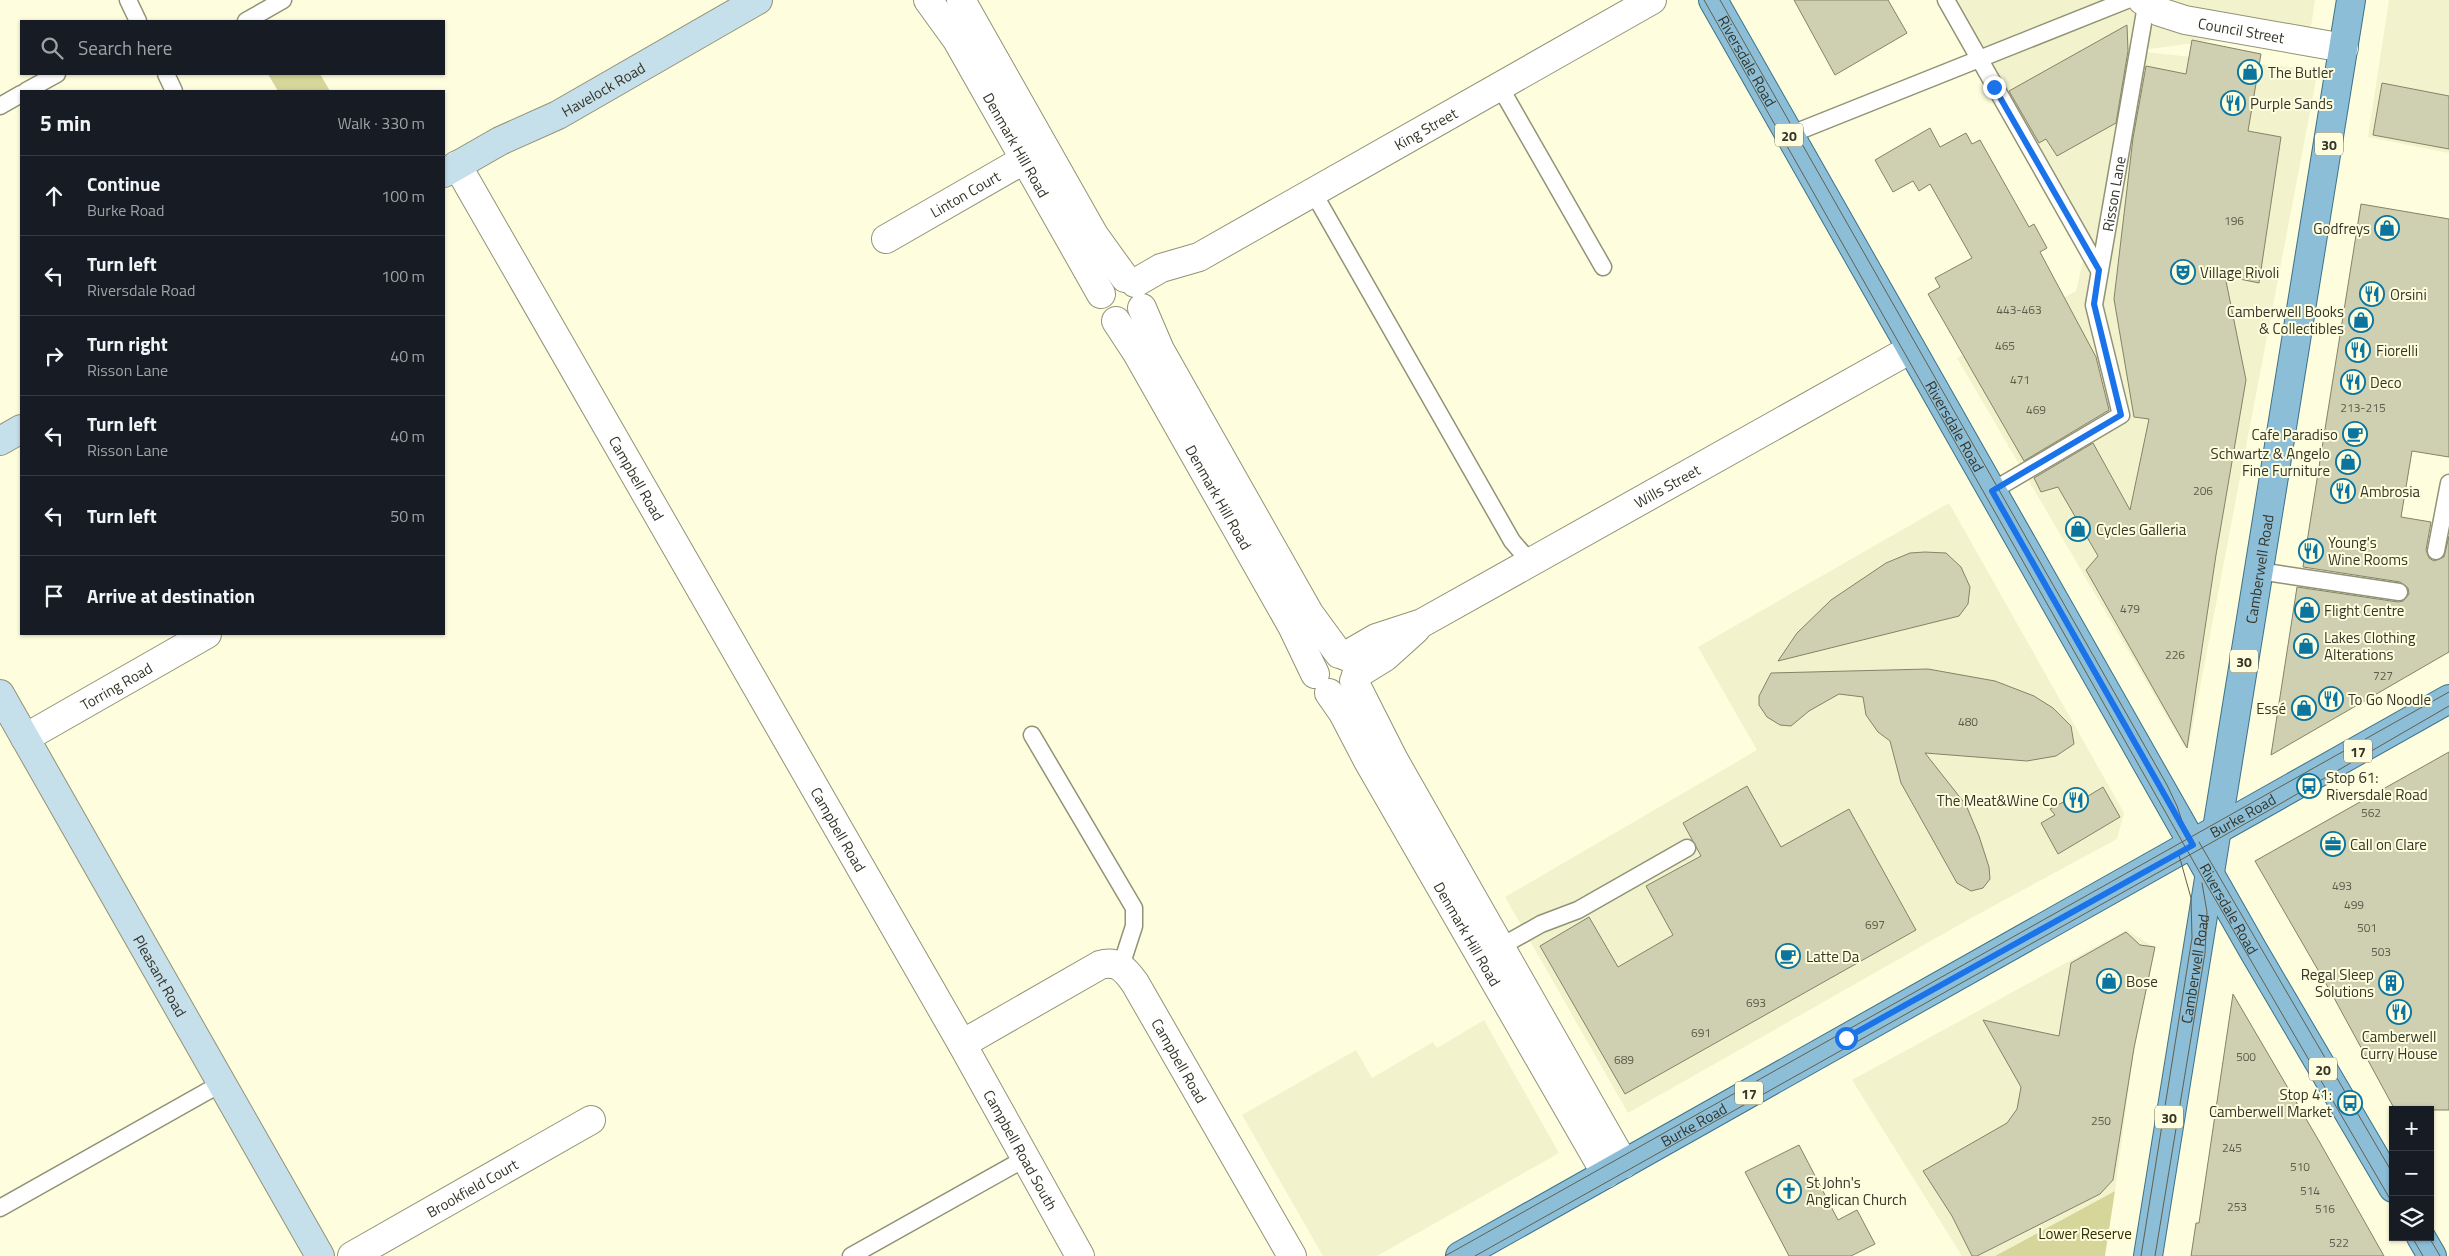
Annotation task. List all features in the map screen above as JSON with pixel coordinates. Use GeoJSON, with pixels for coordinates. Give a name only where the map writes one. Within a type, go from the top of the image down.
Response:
{"type":"FeatureCollection","features":[{"type":"Feature","properties":{"kind":"main road","name":"Riversdale Road"},"geometry":{"type":"LineString","coordinates":[[1713,0],[2210,876],[2389,1181]]}},
{"type":"Feature","properties":{"kind":"main road","name":"Camberwell Road"},"geometry":{"type":"LineString","coordinates":[[2148,1256],[2351,0]]}},
{"type":"Feature","properties":{"kind":"main road","name":"Burke Road"},"geometry":{"type":"LineString","coordinates":[[1460,1256],[2193,845],[2449,699]]}},
{"type":"Feature","properties":{"kind":"main road"},"geometry":{"type":"LineString","coordinates":[[2423,1241],[2432,1256]]}},
{"type":"Feature","properties":{"kind":"street","name":"Havelock Road"},"geometry":{"type":"LineString","coordinates":[[451,169],[500,141],[558,114],[758,0]]}},
{"type":"Feature","properties":{"kind":"street","name":"Denmark Hill Road"},"geometry":{"type":"LineString","coordinates":[[928,0],[1035,154],[1136,292],[1160,350],[1309,612],[1348,667],[1491,953]]}},
{"type":"Feature","properties":{"kind":"street","name":"Denmark Hill Road"},"geometry":{"type":"LineString","coordinates":[[962,0],[1100,294]]}},
{"type":"Feature","properties":{"kind":"street","name":"King Street"},"geometry":{"type":"LineString","coordinates":[[1136,292],[1161,268],[1198,257],[1652,0]]}},
{"type":"Feature","properties":{"kind":"street","name":"Council Street"},"geometry":{"type":"LineString","coordinates":[[2140,1],[2165,14],[2185,20],[2344,48]]}},
{"type":"Feature","properties":{"kind":"street","name":"Linton Court"},"geometry":{"type":"LineString","coordinates":[[886,239],[1035,154]]}},
{"type":"Feature","properties":{"kind":"street","name":"Campbell Road"},"geometry":{"type":"LineString","coordinates":[[451,169],[962,1044]]}},
{"type":"Feature","properties":{"kind":"street"},"geometry":{"type":"LineString","coordinates":[[1109,282],[1136,292],[1132,320],[1116,322],[1103,312],[1099,301],[1100,294],[1109,282]]}},
{"type":"Feature","properties":{"kind":"street","name":"Denmark Hill Road"},"geometry":{"type":"LineString","coordinates":[[1116,322],[1137,353],[1292,626],[1322,684],[1343,713],[1368,761],[1491,953],[1615,1169]]}},
{"type":"Feature","properties":{"kind":"street","name":"Wills Street"},"geometry":{"type":"LineString","coordinates":[[1348,667],[1376,638],[1422,623],[1911,349]]}},
{"type":"Feature","properties":{"kind":"street"},"geometry":{"type":"LineString","coordinates":[[0,441],[20,429]]}},
{"type":"Feature","properties":{"kind":"street","name":"Torring Road"},"geometry":{"type":"LineString","coordinates":[[25,738],[205,635]]}},
{"type":"Feature","properties":{"kind":"street"},"geometry":{"type":"LineString","coordinates":[[1325,657],[1348,667],[1346,691],[1339,694],[1322,684],[1319,662],[1325,657]]}},
{"type":"Feature","properties":{"kind":"street","name":"Pleasant Road"},"geometry":{"type":"LineString","coordinates":[[0,694],[320,1256]]}},
{"type":"Feature","properties":{"kind":"street"},"geometry":{"type":"LineString","coordinates":[[962,1044],[1100,966],[1108,963],[1121,966]]}},
{"type":"Feature","properties":{"kind":"street","name":"Campbell Road"},"geometry":{"type":"LineString","coordinates":[[1121,966],[1135,983],[1292,1256]]}},
{"type":"Feature","properties":{"kind":"street","name":"Campbell Road South"},"geometry":{"type":"LineString","coordinates":[[962,1044],[1080,1256]]}},
{"type":"Feature","properties":{"kind":"street","name":"Brookfield Court"},"geometry":{"type":"LineString","coordinates":[[352,1256],[591,1120]]}},
{"type":"Feature","properties":{"kind":"lane"},"geometry":{"type":"LineString","coordinates":[[128,0],[138,20]]}},
{"type":"Feature","properties":{"kind":"lane"},"geometry":{"type":"LineString","coordinates":[[248,20],[283,0]]}},
{"type":"Feature","properties":{"kind":"lane"},"geometry":{"type":"LineString","coordinates":[[1946,0],[2099,270]]}},
{"type":"Feature","properties":{"kind":"lane"},"geometry":{"type":"LineString","coordinates":[[1789,135],[1979,59],[2140,1]]}},
{"type":"Feature","properties":{"kind":"lane","name":"Risson Lane"},"geometry":{"type":"LineString","coordinates":[[1992,491],[2121,415],[2094,304],[2140,1]]}},
{"type":"Feature","properties":{"kind":"lane"},"geometry":{"type":"LineString","coordinates":[[28,90],[55,75]]}},
{"type":"Feature","properties":{"kind":"lane"},"geometry":{"type":"LineString","coordinates":[[166,75],[174,90]]}},
{"type":"Feature","properties":{"kind":"lane"},"geometry":{"type":"LineString","coordinates":[[1500,87],[1603,266]]}},
{"type":"Feature","properties":{"kind":"lane"},"geometry":{"type":"LineString","coordinates":[[0,106],[20,95]]}},
{"type":"Feature","properties":{"kind":"lane"},"geometry":{"type":"LineString","coordinates":[[1313,192],[1512,541],[1531,563]]}},
{"type":"Feature","properties":{"kind":"lane"},"geometry":{"type":"LineString","coordinates":[[2436,551],[2449,483]]}},
{"type":"Feature","properties":{"kind":"lane"},"geometry":{"type":"LineString","coordinates":[[2259,571],[2399,592]]}},
{"type":"Feature","properties":{"kind":"lane"},"geometry":{"type":"LineString","coordinates":[[1032,735],[1134,908],[1134,926],[1121,966]]}},
{"type":"Feature","properties":{"kind":"lane"},"geometry":{"type":"LineString","coordinates":[[1491,953],[1541,924],[1578,910],[1687,848]]}},
{"type":"Feature","properties":{"kind":"lane"},"geometry":{"type":"LineString","coordinates":[[0,1208],[222,1083]]}},
{"type":"Feature","properties":{"kind":"lane"},"geometry":{"type":"LineString","coordinates":[[851,1256],[1026,1158]]}},
{"type":"Feature","properties":{"kind":"shaded area"},"geometry":{"type":"Polygon","coordinates":[[[1951,0],[2315,0],[2311,27],[2135,51],[2318,70],[2189,745],[2184,746],[1957,358],[2076,291],[2088,240],[1951,0]]]}},
{"type":"Feature","properties":{"kind":"shaded area"},"geometry":{"type":"Polygon","coordinates":[[[2389,0],[2449,0],[2449,153],[2368,137],[2389,0]]]}},
{"type":"Feature","properties":{"kind":"shaded area"},"geometry":{"type":"Polygon","coordinates":[[[1949,503],[2124,813],[2117,839],[1973,917],[1628,1113],[1505,897],[1757,750],[1698,647],[1949,503]]]}},
{"type":"Feature","properties":{"kind":"shaded area"},"geometry":{"type":"Polygon","coordinates":[[[2126,930],[2154,947],[2134,1048],[2115,1191],[1995,1256],[1962,1256],[1852,1080],[2126,930]]]}},
{"type":"Feature","properties":{"kind":"shaded area"},"geometry":{"type":"Polygon","coordinates":[[[1484,1020],[1559,1153],[1377,1256],[1323,1256],[1242,1115],[1356,1050],[1372,1078],[1433,1042],[1437,1048],[1484,1020]]]}},
{"type":"Feature","properties":{"kind":"green space"},"geometry":{"type":"Polygon","coordinates":[[[269,75],[321,75],[329,90],[277,90],[269,75]]]}},
{"type":"Feature","properties":{"kind":"green space","name":"Lower Reserve"},"geometry":{"type":"Polygon","coordinates":[[[2115,1191],[2105,1256],[1995,1256],[2115,1191]]]}},
{"type":"Feature","properties":{"kind":"building"},"geometry":{"type":"Polygon","coordinates":[[[1794,0],[1888,0],[1907,33],[1835,75],[1794,0]]]}},
{"type":"Feature","properties":{"kind":"building"},"geometry":{"type":"Polygon","coordinates":[[[2127,25],[2128,51],[2116,123],[2057,156],[2046,139],[2039,143],[2009,91],[2127,25]]]}},
{"type":"Feature","properties":{"kind":"building"},"geometry":{"type":"Polygon","coordinates":[[[2192,40],[2261,54],[2248,131],[2281,137],[2259,283],[2225,276],[2246,380],[2216,555],[2187,748],[2086,570],[2098,556],[2058,487],[2041,492],[2034,478],[2093,443],[2130,510],[2149,419],[2134,417],[2114,299],[2133,138],[2146,66],[2186,74],[2192,40]]]}},
{"type":"Feature","properties":{"kind":"building"},"geometry":{"type":"Polygon","coordinates":[[[2382,83],[2449,96],[2449,149],[2373,135],[2382,83]]]}},
{"type":"Feature","properties":{"kind":"building"},"geometry":{"type":"Polygon","coordinates":[[[1930,128],[1940,147],[1966,133],[1972,144],[1980,140],[2029,227],[2034,224],[2047,248],[2040,252],[2096,357],[2109,410],[2024,461],[1928,294],[1940,287],[1935,278],[1972,258],[1930,184],[1919,191],[1913,181],[1893,192],[1875,160],[1930,128]]]}},
{"type":"Feature","properties":{"kind":"building"},"geometry":{"type":"Polygon","coordinates":[[[2361,204],[2449,219],[2449,457],[2412,451],[2401,517],[2431,522],[2426,550],[2429,558],[2434,561],[2444,557],[2449,536],[2449,652],[2271,755],[2297,587],[2398,602],[2403,601],[2409,594],[2408,588],[2400,582],[2303,567],[2361,204]]]}},
{"type":"Feature","properties":{"kind":"building"},"geometry":{"type":"Polygon","coordinates":[[[1910,553],[1946,553],[1961,567],[1970,587],[1968,604],[1959,616],[1778,661],[1797,633],[1831,600],[1886,563],[1910,553]]]}},
{"type":"Feature","properties":{"kind":"building"},"geometry":{"type":"Polygon","coordinates":[[[1928,669],[1995,681],[2034,696],[2053,708],[2071,726],[2074,744],[2056,756],[2027,761],[1925,753],[1966,805],[1979,836],[1989,867],[1990,879],[1983,888],[1971,891],[1957,883],[1901,783],[1890,741],[1878,732],[1866,715],[1863,697],[1839,694],[1809,711],[1791,726],[1780,725],[1767,717],[1759,705],[1759,696],[1771,673],[1928,669]]]}},
{"type":"Feature","properties":{"kind":"building"},"geometry":{"type":"Polygon","coordinates":[[[2449,752],[2449,1110],[2434,1110],[2434,1106],[2393,1106],[2333,996],[2255,861],[2449,752]]]}},
{"type":"Feature","properties":{"kind":"building"},"geometry":{"type":"Polygon","coordinates":[[[1747,786],[1781,847],[1849,809],[1916,930],[1625,1094],[1540,946],[1589,917],[1618,967],[1673,935],[1646,886],[1701,856],[1683,823],[1747,786]]]}},
{"type":"Feature","properties":{"kind":"building"},"geometry":{"type":"Polygon","coordinates":[[[2103,787],[2120,817],[2058,854],[2041,823],[2055,815],[2050,809],[2071,798],[2075,804],[2103,787]]]}},
{"type":"Feature","properties":{"kind":"building"},"geometry":{"type":"Polygon","coordinates":[[[2126,932],[2140,945],[2155,947],[2134,1048],[2113,1180],[2100,1194],[1977,1256],[1972,1256],[1952,1216],[1923,1171],[2007,1123],[2017,1109],[2021,1087],[1983,1020],[2059,1036],[2071,963],[2126,932]]]}},
{"type":"Feature","properties":{"kind":"building"},"geometry":{"type":"Polygon","coordinates":[[[2233,994],[2384,1256],[2191,1256],[2196,1223],[2199,1223],[2233,994]]]}},
{"type":"Feature","properties":{"kind":"building","name":"St John's Anglican Church"},"geometry":{"type":"Polygon","coordinates":[[[1799,1145],[1838,1220],[1857,1210],[1875,1244],[1851,1256],[1789,1256],[1745,1172],[1799,1145]]]}},
{"type":"Feature","properties":{"kind":"tram line"},"geometry":{"type":"LineString","coordinates":[[1704,0],[2208,887],[2389,1197]]}},
{"type":"Feature","properties":{"kind":"tram line"},"geometry":{"type":"LineString","coordinates":[[1720,0],[2167,785],[2177,806],[2190,845]]}},
{"type":"Feature","properties":{"kind":"tram line"},"geometry":{"type":"LineString","coordinates":[[1445,1256],[2449,692]]}},
{"type":"Feature","properties":{"kind":"tram line"},"geometry":{"type":"LineString","coordinates":[[1475,1256],[2266,812],[2449,706]]}},
{"type":"Feature","properties":{"kind":"tram line"},"geometry":{"type":"LineString","coordinates":[[2199,842],[2389,1167]]}},
{"type":"Feature","properties":{"kind":"tram line"},"geometry":{"type":"LineString","coordinates":[[2141,1256],[2192,938],[2191,898],[2179,855]]}},
{"type":"Feature","properties":{"kind":"tram line"},"geometry":{"type":"LineString","coordinates":[[2155,1256],[2205,953],[2207,912],[2202,883]]}},
{"type":"Feature","properties":{"kind":"tram line"},"geometry":{"type":"LineString","coordinates":[[2414,1241],[2423,1256]]}},
{"type":"Feature","properties":{"kind":"tram line"},"geometry":{"type":"LineString","coordinates":[[2431,1241],[2440,1256]]}},
{"type":"Feature","properties":{"kind":"place","name":"The Butler"},"geometry":{"type":"Point","coordinates":[2250,72]}},
{"type":"Feature","properties":{"kind":"place","name":"Purple Sands"},"geometry":{"type":"Point","coordinates":[2233,103]}},
{"type":"Feature","properties":{"kind":"place","name":"Godfreys"},"geometry":{"type":"Point","coordinates":[2387,228]}},
{"type":"Feature","properties":{"kind":"place","name":"Village Rivoli"},"geometry":{"type":"Point","coordinates":[2183,272]}},
{"type":"Feature","properties":{"kind":"place","name":"Orsini"},"geometry":{"type":"Point","coordinates":[2372,294]}},
{"type":"Feature","properties":{"kind":"place","name":"Camberwell Books & Collectibles"},"geometry":{"type":"Point","coordinates":[2361,320]}},
{"type":"Feature","properties":{"kind":"place","name":"Fiorelli"},"geometry":{"type":"Point","coordinates":[2358,350]}},
{"type":"Feature","properties":{"kind":"place","name":"Deco"},"geometry":{"type":"Point","coordinates":[2353,382]}},
{"type":"Feature","properties":{"kind":"place","name":"Cafe Paradiso"},"geometry":{"type":"Point","coordinates":[2355,434]}},
{"type":"Feature","properties":{"kind":"place","name":"Schwartz & Angelo Fine Furniture"},"geometry":{"type":"Point","coordinates":[2348,462]}},
{"type":"Feature","properties":{"kind":"place","name":"Ambrosia"},"geometry":{"type":"Point","coordinates":[2343,491]}},
{"type":"Feature","properties":{"kind":"place","name":"Cycles Galleria"},"geometry":{"type":"Point","coordinates":[2078,529]}},
{"type":"Feature","properties":{"kind":"place","name":"Young's Wine Rooms"},"geometry":{"type":"Point","coordinates":[2311,551]}},
{"type":"Feature","properties":{"kind":"place","name":"Flight Centre"},"geometry":{"type":"Point","coordinates":[2307,610]}},
{"type":"Feature","properties":{"kind":"place","name":"Lakes Clothing Alterations"},"geometry":{"type":"Point","coordinates":[2306,646]}},
{"type":"Feature","properties":{"kind":"place","name":"To Go Noodle"},"geometry":{"type":"Point","coordinates":[2331,699]}},
{"type":"Feature","properties":{"kind":"place","name":"Essé"},"geometry":{"type":"Point","coordinates":[2304,708]}},
{"type":"Feature","properties":{"kind":"place","name":"Stop 61: Riversdale Road"},"geometry":{"type":"Point","coordinates":[2309,786]}},
{"type":"Feature","properties":{"kind":"place","name":"The Meat&Wine Co"},"geometry":{"type":"Point","coordinates":[2076,800]}},
{"type":"Feature","properties":{"kind":"place","name":"Call on Clare"},"geometry":{"type":"Point","coordinates":[2333,844]}},
{"type":"Feature","properties":{"kind":"place","name":"Latte Da"},"geometry":{"type":"Point","coordinates":[1788,956]}},
{"type":"Feature","properties":{"kind":"place","name":"Bose"},"geometry":{"type":"Point","coordinates":[2109,981]}},
{"type":"Feature","properties":{"kind":"place","name":"Regal Sleep Solutions"},"geometry":{"type":"Point","coordinates":[2391,983]}},
{"type":"Feature","properties":{"kind":"place","name":"Camberwell Curry House"},"geometry":{"type":"Point","coordinates":[2399,1012]}},
{"type":"Feature","properties":{"kind":"place","name":"Stop 41: Camberwell Market"},"geometry":{"type":"Point","coordinates":[2350,1103]}},
{"type":"Feature","properties":{"kind":"place","name":"St John's Anglican Church"},"geometry":{"type":"Point","coordinates":[1789,1191]}},
{"type":"Feature","properties":{"kind":"route"},"geometry":{"type":"LineString","coordinates":[[1846,1038],[2193,845],[1992,491],[2121,415],[2094,304],[2099,270],[1994,87]]}}]}
